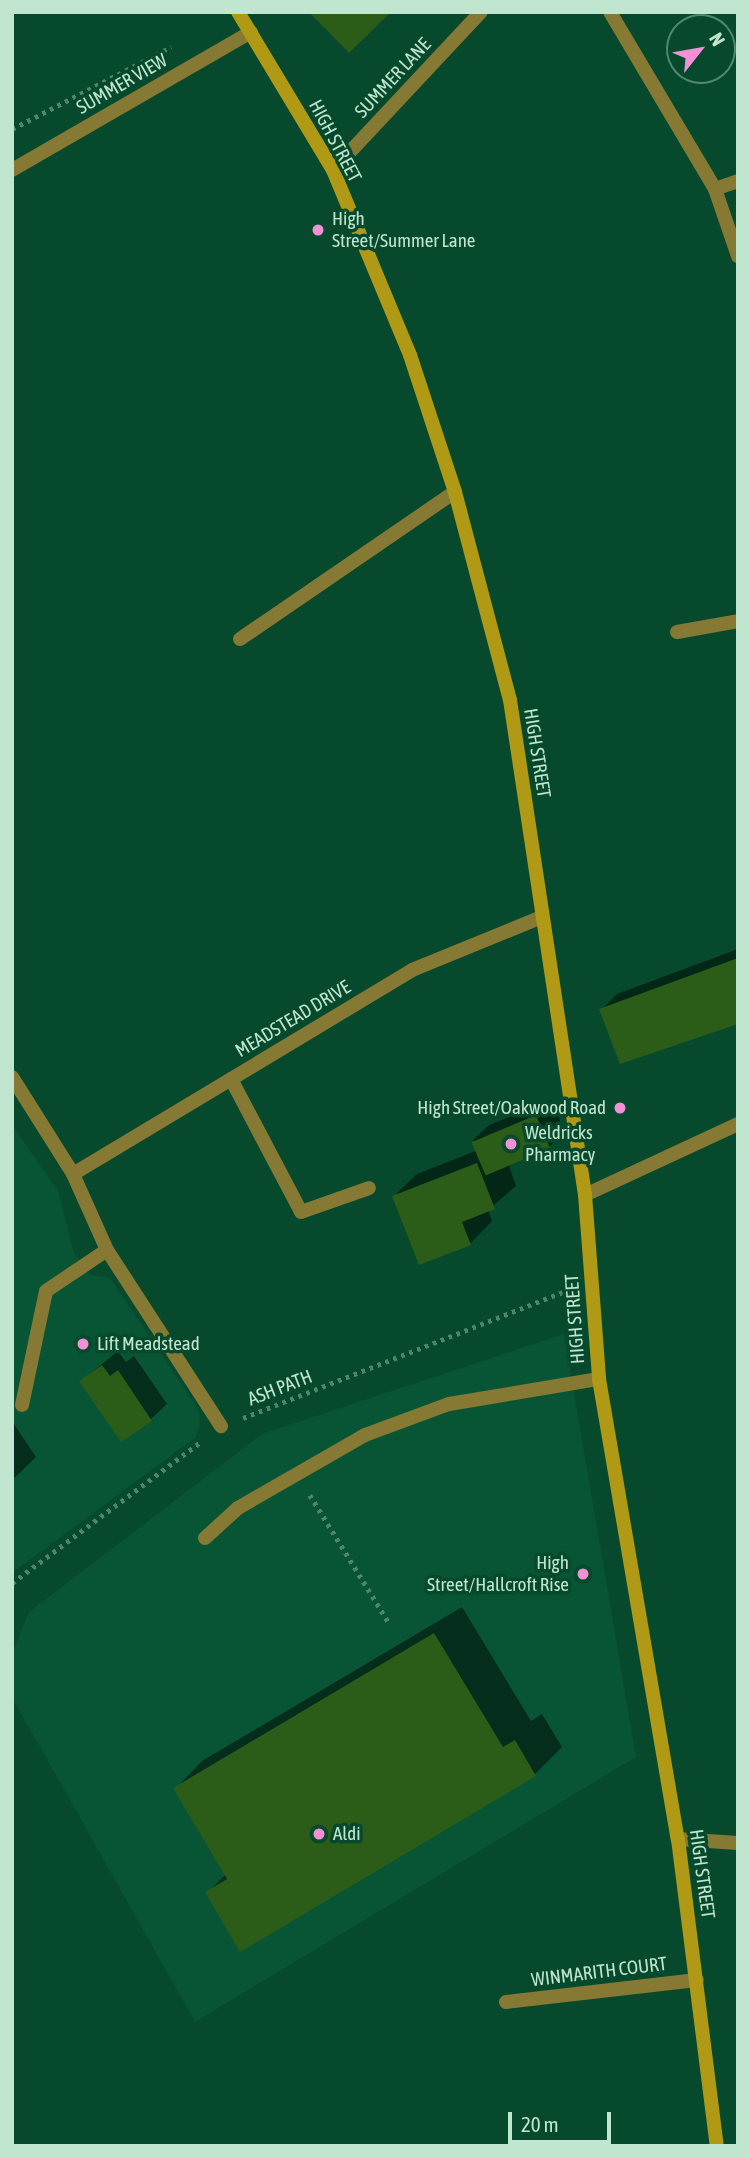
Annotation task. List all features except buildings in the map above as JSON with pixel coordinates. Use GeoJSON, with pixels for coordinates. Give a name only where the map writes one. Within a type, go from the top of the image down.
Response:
{"type":"FeatureCollection","features":[{"type":"Feature","properties":{"kind":"main road","name":"HIGH STREET"},"geometry":{"type":"LineString","coordinates":[[238,12],[333,170],[410,355],[455,492],[510,700],[584,1195],[599,1379],[678,1839],[717,2146]]}},
{"type":"Feature","properties":{"kind":"street","name":"SUMMER LANE"},"geometry":{"type":"LineString","coordinates":[[333,170],[481,12]]}},
{"type":"Feature","properties":{"kind":"street"},"geometry":{"type":"LineString","coordinates":[[610,12],[644,65],[715,189],[738,256]]}},
{"type":"Feature","properties":{"kind":"street","name":"SUMMER VIEW"},"geometry":{"type":"LineString","coordinates":[[12,170],[251,32]]}},
{"type":"Feature","properties":{"kind":"street"},"geometry":{"type":"LineString","coordinates":[[715,189],[738,181]]}},
{"type":"Feature","properties":{"kind":"street"},"geometry":{"type":"LineString","coordinates":[[240,639],[455,492]]}},
{"type":"Feature","properties":{"kind":"street"},"geometry":{"type":"LineString","coordinates":[[677,632],[738,621]]}},
{"type":"Feature","properties":{"kind":"street","name":"MEADSTEAD DRIVE"},"geometry":{"type":"LineString","coordinates":[[73,1174],[412,970],[542,918]]}},
{"type":"Feature","properties":{"kind":"street"},"geometry":{"type":"LineString","coordinates":[[12,1077],[73,1174],[107,1250],[221,1426]]}},
{"type":"Feature","properties":{"kind":"street"},"geometry":{"type":"LineString","coordinates":[[231,1079],[301,1212],[369,1188]]}},
{"type":"Feature","properties":{"kind":"street"},"geometry":{"type":"LineString","coordinates":[[584,1195],[738,1124]]}},
{"type":"Feature","properties":{"kind":"street"},"geometry":{"type":"LineString","coordinates":[[22,1405],[46,1291],[107,1250]]}},
{"type":"Feature","properties":{"kind":"street"},"geometry":{"type":"LineString","coordinates":[[205,1538],[238,1507],[365,1435],[449,1404],[599,1379]]}},
{"type":"Feature","properties":{"kind":"street"},"geometry":{"type":"LineString","coordinates":[[678,1839],[738,1843]]}},
{"type":"Feature","properties":{"kind":"street","name":"WINMARITH COURT"},"geometry":{"type":"LineString","coordinates":[[506,2002],[697,1980]]}},
{"type":"Feature","properties":{"kind":"path"},"geometry":{"type":"LineString","coordinates":[[12,129],[177,43]]}},
{"type":"Feature","properties":{"kind":"path","name":"ASH PATH"},"geometry":{"type":"LineString","coordinates":[[12,1583],[221,1426],[592,1281]]}},
{"type":"Feature","properties":{"kind":"path"},"geometry":{"type":"LineString","coordinates":[[321,1487],[309,1493],[389,1623]]}},
{"type":"Feature","properties":{"kind":"shaded area","name":"Lift Meadstead"},"geometry":{"type":"Polygon","coordinates":[[[12,1125],[58,1191],[74,1253],[91,1275],[110,1278],[199,1410],[200,1424],[196,1437],[12,1573],[12,1125]]]}},
{"type":"Feature","properties":{"kind":"shaded area"},"geometry":{"type":"Polygon","coordinates":[[[564,1334],[636,1757],[195,2022],[12,1697],[12,1653],[29,1612],[262,1434],[564,1334]]]}},
{"type":"Feature","properties":{"kind":"place","name":"High Street/Summer Lane"},"geometry":{"type":"Point","coordinates":[318,230]}},
{"type":"Feature","properties":{"kind":"place","name":"High Street/Oakwood Road"},"geometry":{"type":"Point","coordinates":[620,1108]}},
{"type":"Feature","properties":{"kind":"place","name":"Weldricks Pharmacy"},"geometry":{"type":"Point","coordinates":[511,1144]}},
{"type":"Feature","properties":{"kind":"place","name":"Lift Meadstead"},"geometry":{"type":"Point","coordinates":[83,1344]}},
{"type":"Feature","properties":{"kind":"place","name":"High Street/Hallcroft Rise"},"geometry":{"type":"Point","coordinates":[583,1574]}},
{"type":"Feature","properties":{"kind":"place","name":"Aldi"},"geometry":{"type":"Point","coordinates":[319,1834]}}]}
